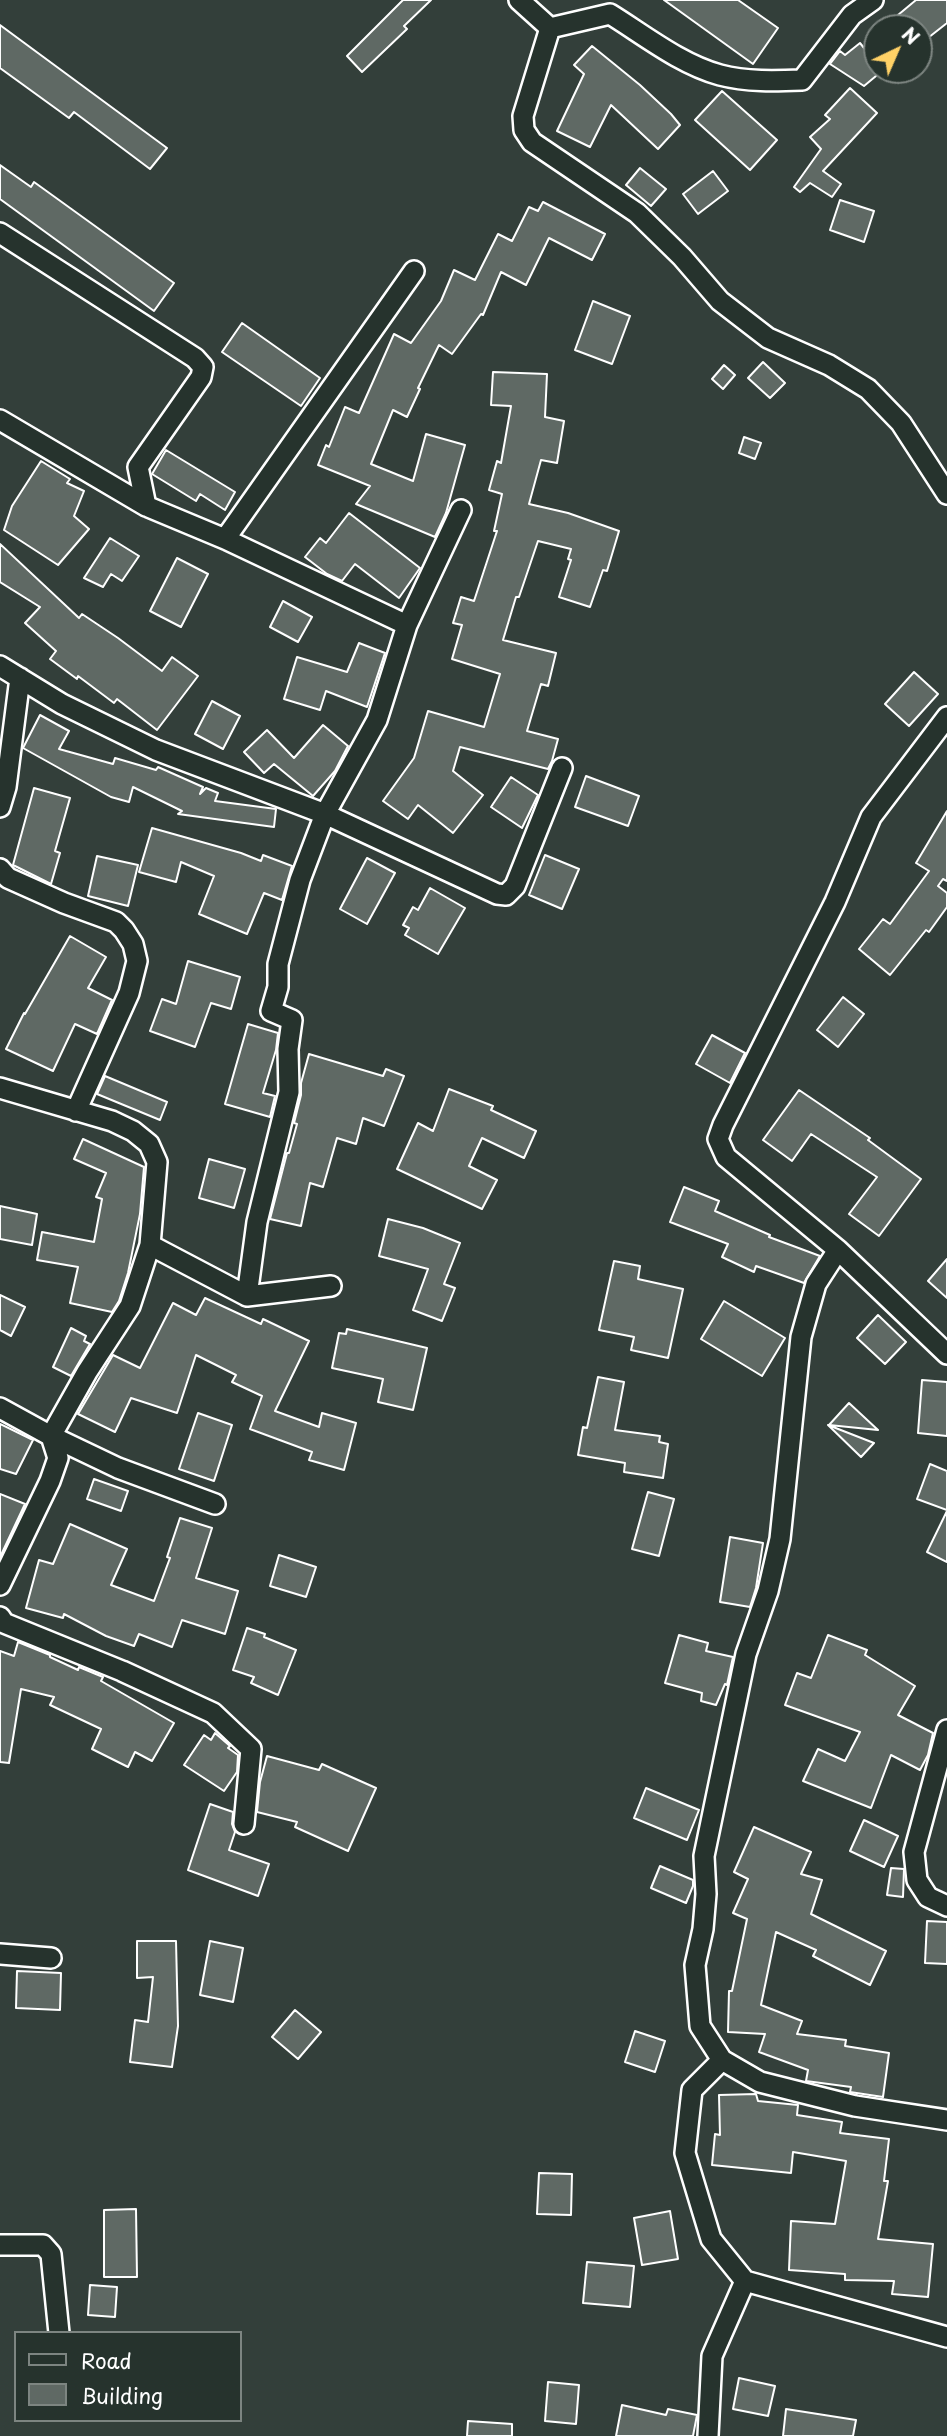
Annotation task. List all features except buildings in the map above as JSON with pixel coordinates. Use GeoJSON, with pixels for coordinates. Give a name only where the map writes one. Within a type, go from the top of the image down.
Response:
{"type":"FeatureCollection","features":[{"type":"Feature","properties":{"kind":"street"},"geometry":{"type":"LineString","coordinates":[[519,0],[550,28]]}},
{"type":"Feature","properties":{"kind":"street"},"geometry":{"type":"LineString","coordinates":[[550,28],[615,7],[681,58],[720,75],[766,81],[802,80],[852,15],[873,0]]}},
{"type":"Feature","properties":{"kind":"street"},"geometry":{"type":"LineString","coordinates":[[550,28],[523,116],[524,130],[532,142],[637,213],[682,257],[720,301],[768,338],[829,365],[868,389],[901,423],[947,494]]}},
{"type":"Feature","properties":{"kind":"street"},"geometry":{"type":"LineString","coordinates":[[0,233],[195,358],[203,367],[201,377],[138,467],[146,506]]}},
{"type":"Feature","properties":{"kind":"street"},"geometry":{"type":"LineString","coordinates":[[225,539],[414,271]]}},
{"type":"Feature","properties":{"kind":"street"},"geometry":{"type":"LineString","coordinates":[[0,420],[146,506],[225,539],[407,625]]}},
{"type":"Feature","properties":{"kind":"street"},"geometry":{"type":"LineString","coordinates":[[247,1296],[257,1222],[289,1092],[288,1049],[292,1020],[271,1011],[278,986],[278,964],[300,880],[325,814],[377,720],[407,625],[461,510]]}},
{"type":"Feature","properties":{"kind":"street"},"geometry":{"type":"LineString","coordinates":[[0,666],[62,704],[156,750],[325,814],[497,894],[506,895],[515,886],[562,768]]}},
{"type":"Feature","properties":{"kind":"street"},"geometry":{"type":"LineString","coordinates":[[0,807],[20,678]]}},
{"type":"Feature","properties":{"kind":"street"},"geometry":{"type":"LineString","coordinates":[[947,717],[871,817],[835,902],[718,1139],[726,1157],[838,1250],[947,1354]]}},
{"type":"Feature","properties":{"kind":"street"},"geometry":{"type":"LineString","coordinates":[[0,869],[8,878],[116,922],[132,944],[137,961],[129,993],[76,1111]]}},
{"type":"Feature","properties":{"kind":"street"},"geometry":{"type":"LineString","coordinates":[[0,1088],[112,1121],[133,1131],[149,1144],[157,1162],[150,1245],[130,1306],[87,1372],[51,1436],[58,1458],[50,1481],[0,1586]]}},
{"type":"Feature","properties":{"kind":"street"},"geometry":{"type":"LineString","coordinates":[[150,1245],[247,1296],[331,1286]]}},
{"type":"Feature","properties":{"kind":"street"},"geometry":{"type":"LineString","coordinates":[[838,1250],[816,1284],[801,1337],[779,1539],[768,1591],[746,1654],[704,1856],[706,1894],[703,1929],[695,1965],[700,2026],[722,2060],[760,2082],[855,2106],[947,2120]]}},
{"type":"Feature","properties":{"kind":"street"},"geometry":{"type":"LineString","coordinates":[[0,1408],[118,1468],[215,1504]]}},
{"type":"Feature","properties":{"kind":"street"},"geometry":{"type":"LineString","coordinates":[[0,1617],[4,1623],[122,1671],[213,1713],[251,1749],[244,1824]]}},
{"type":"Feature","properties":{"kind":"street"},"geometry":{"type":"LineString","coordinates":[[947,1730],[914,1852],[917,1880],[928,1897],[947,1906]]}},
{"type":"Feature","properties":{"kind":"street"},"geometry":{"type":"LineString","coordinates":[[0,1954],[51,1958]]}},
{"type":"Feature","properties":{"kind":"street"},"geometry":{"type":"LineString","coordinates":[[722,2060],[692,2090],[685,2153],[711,2239],[745,2281],[947,2337]]}},
{"type":"Feature","properties":{"kind":"street"},"geometry":{"type":"LineString","coordinates":[[0,2245],[43,2245],[51,2253],[59,2331]]}},
{"type":"Feature","properties":{"kind":"street"},"geometry":{"type":"LineString","coordinates":[[708,2436],[712,2356],[745,2281]]}}]}
